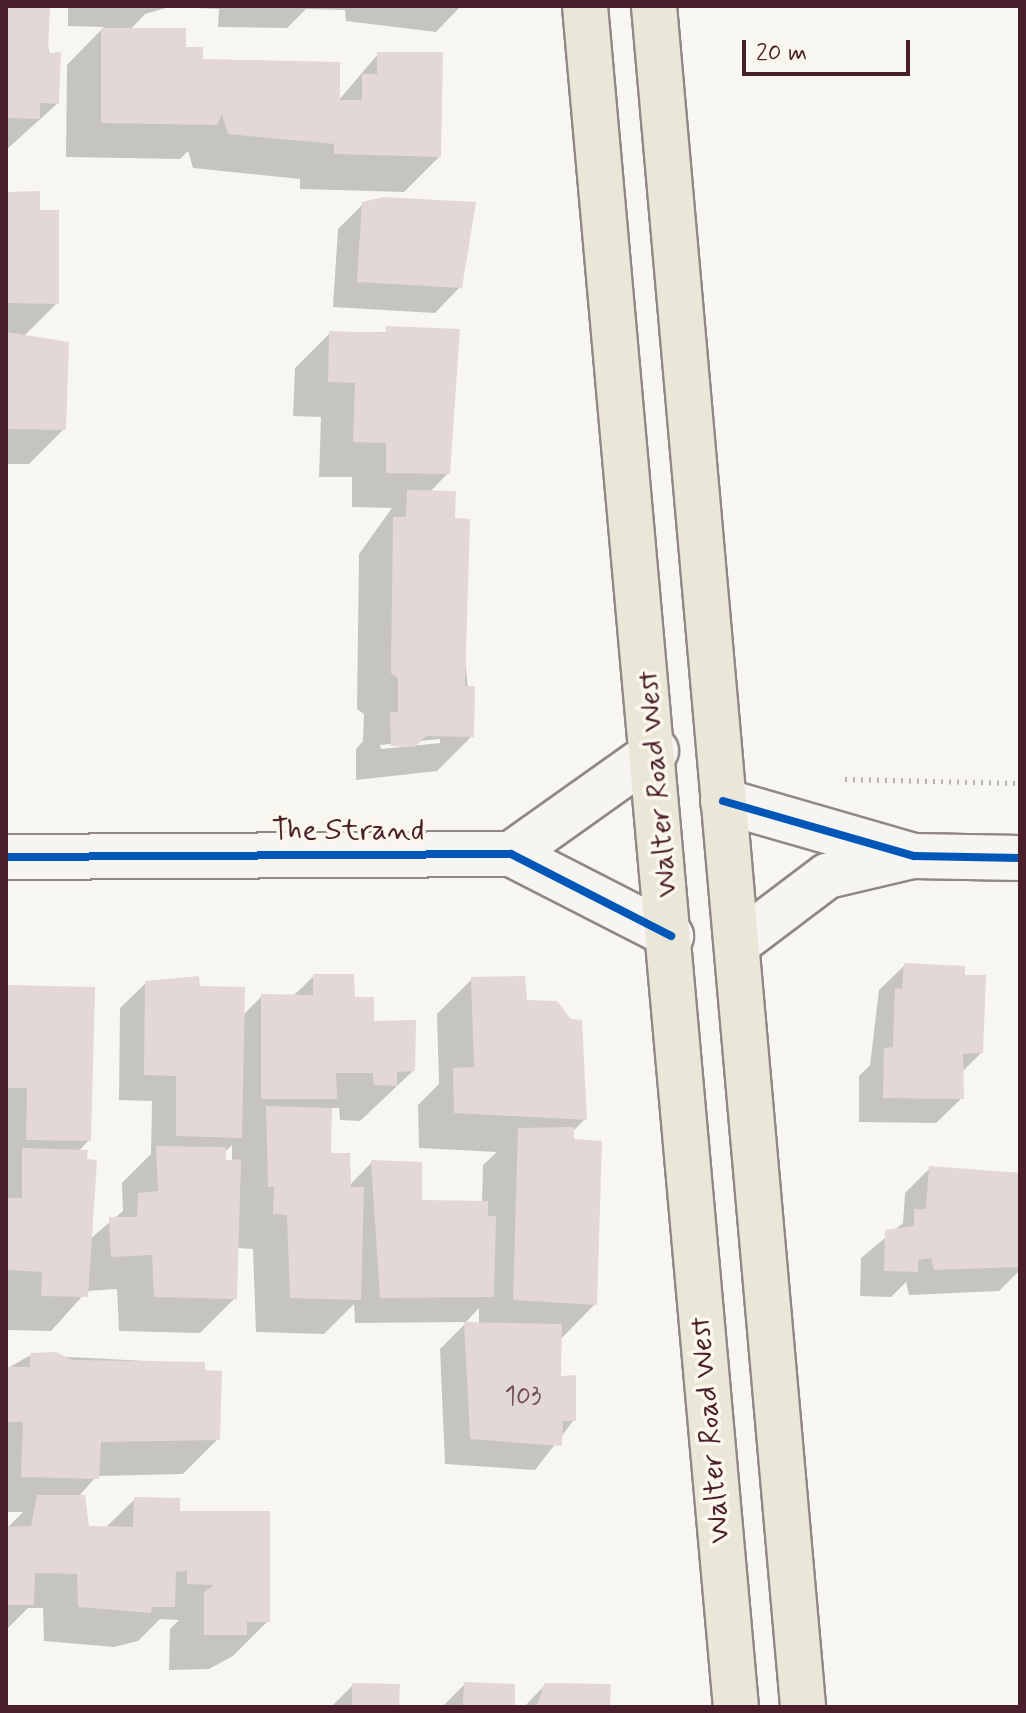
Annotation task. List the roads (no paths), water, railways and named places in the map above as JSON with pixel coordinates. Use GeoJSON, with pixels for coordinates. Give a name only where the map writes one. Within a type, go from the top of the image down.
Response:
{"type":"FeatureCollection","features":[{"type":"Feature","properties":{"kind":"main road","name":"Walter Road West"},"geometry":{"type":"LineString","coordinates":[[585,6],[606,281],[656,751],[736,1707]]}},
{"type":"Feature","properties":{"kind":"main road","name":"Walter Road West"},"geometry":{"type":"LineString","coordinates":[[654,6],[803,1707]]}},
{"type":"Feature","properties":{"kind":"street"},"geometry":{"type":"LineString","coordinates":[[511,854],[656,751]]}},
{"type":"Feature","properties":{"kind":"street"},"geometry":{"type":"LineString","coordinates":[[723,801],[914,856]]}},
{"type":"Feature","properties":{"kind":"street","name":"The Strand"},"geometry":{"type":"LineString","coordinates":[[6,857],[511,854],[671,936]]}},
{"type":"Feature","properties":{"kind":"street"},"geometry":{"type":"LineString","coordinates":[[737,944],[827,876],[914,856],[1020,858]]}}]}
